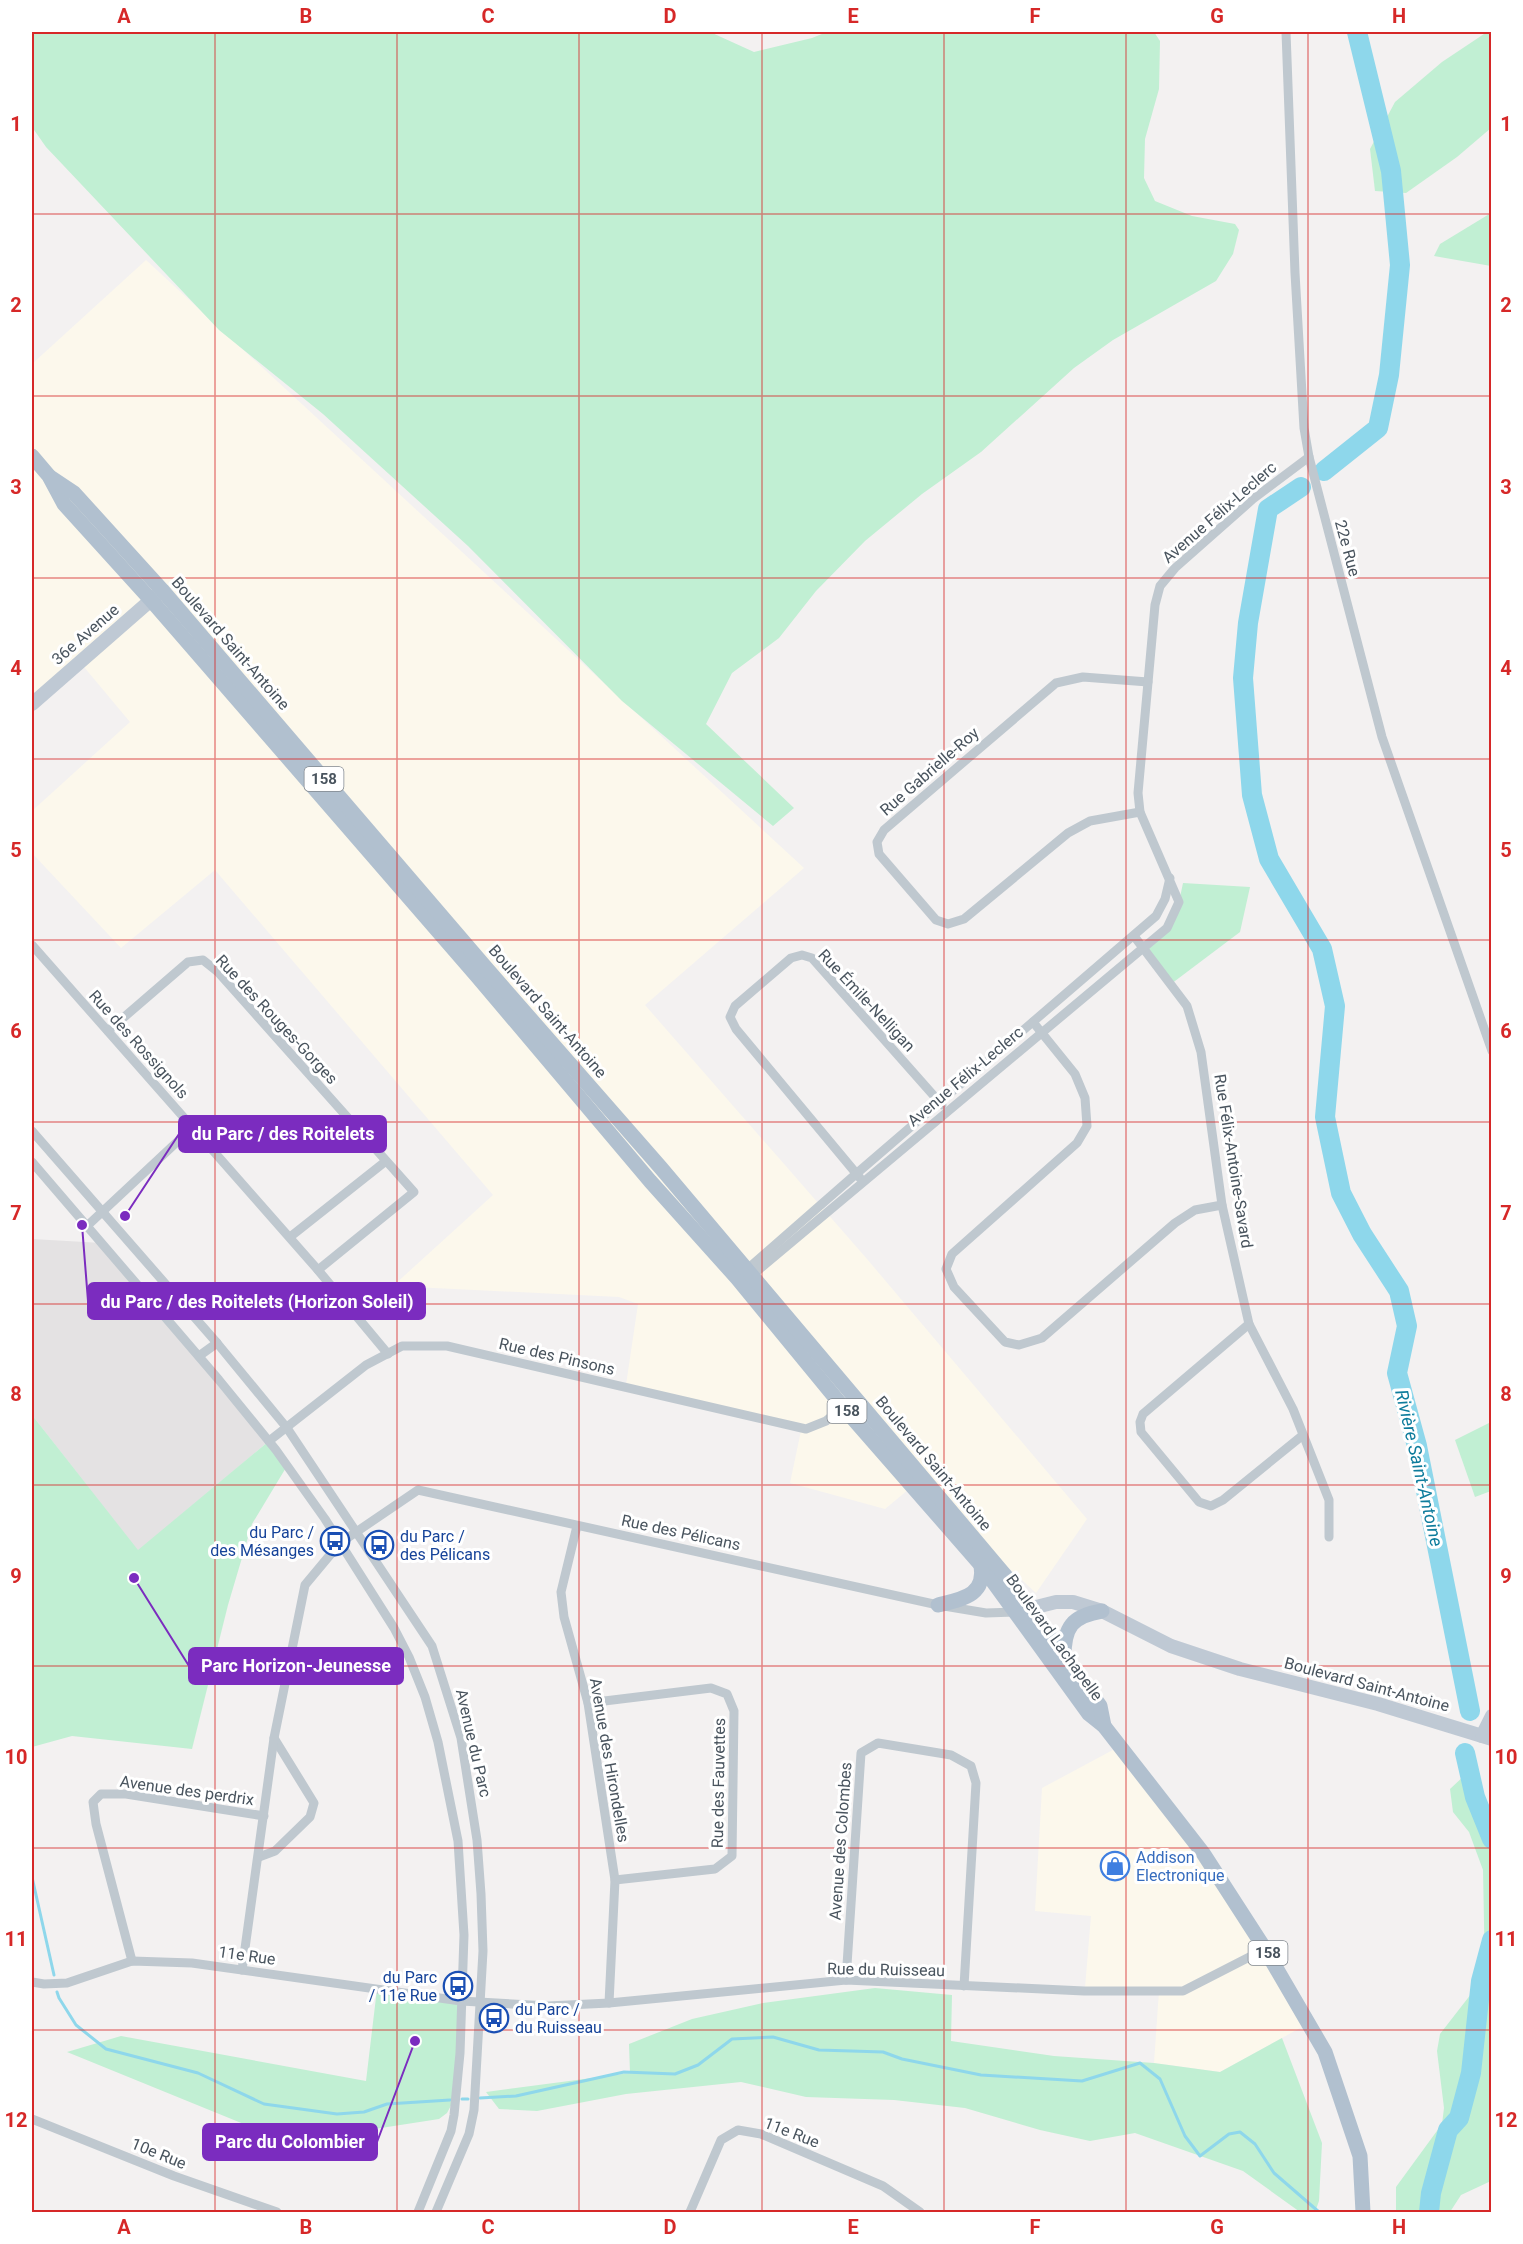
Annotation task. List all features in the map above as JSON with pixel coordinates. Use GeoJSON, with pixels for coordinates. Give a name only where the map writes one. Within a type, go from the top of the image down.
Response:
{"type":"FeatureCollection","features":[{"type":"Feature","properties":{"kind":"main road","name":"Boulevard Saint-Antoine"},"geometry":{"type":"LineString","coordinates":[[32,456],[49,476],[74,493],[156,595],[744,1277],[855,1396],[1009,1580]]}},
{"type":"Feature","properties":{"kind":"main road","name":"Boulevard Saint-Antoine"},"geometry":{"type":"LineString","coordinates":[[744,1277],[843,1407],[981,1565]]}},
{"type":"Feature","properties":{"kind":"main road","name":"Boulevard Lachapelle"},"geometry":{"type":"LineString","coordinates":[[981,1565],[1064,1657],[1100,1706],[1104,1726]]}},
{"type":"Feature","properties":{"kind":"main road"},"geometry":{"type":"LineString","coordinates":[[938,1605],[965,1598],[977,1589],[983,1578],[981,1565]]}},
{"type":"Feature","properties":{"kind":"main road","name":"Boulevard Lachapelle"},"geometry":{"type":"LineString","coordinates":[[1009,1580],[1022,1610],[1089,1714],[1104,1726],[1203,1853],[1265,1949],[1325,2052],[1360,2156],[1363,2212]]}},
{"type":"Feature","properties":{"kind":"main road"},"geometry":{"type":"LineString","coordinates":[[1064,1657],[1064,1638],[1072,1623],[1084,1614],[1102,1611]]}},
{"type":"Feature","properties":{"kind":"street","name":"22e Rue"},"geometry":{"type":"LineString","coordinates":[[1286,32],[1295,273],[1304,428],[1309,457],[1382,737],[1491,1051]]}},
{"type":"Feature","properties":{"kind":"street","name":"Avenue Félix-Leclerc"},"geometry":{"type":"LineString","coordinates":[[744,1277],[864,1182],[1167,928],[1179,902],[1140,812],[1138,793],[1155,605],[1160,586],[1175,568],[1252,499],[1309,457]]}},
{"type":"Feature","properties":{"kind":"street","name":"36e Avenue"},"geometry":{"type":"LineString","coordinates":[[32,704],[156,595]]}},
{"type":"Feature","properties":{"kind":"street","name":"Rue Gabrielle-Roy"},"geometry":{"type":"LineString","coordinates":[[1140,812],[1090,821],[1068,833],[964,919],[948,924],[936,920],[879,854],[877,842],[884,830],[1056,683],[1083,677],[1148,682]]}},
{"type":"Feature","properties":{"kind":"street","name":"Avenue Félix-Leclerc"},"geometry":{"type":"LineString","coordinates":[[744,1277],[856,1173],[1156,916],[1165,899],[1170,878]]}},
{"type":"Feature","properties":{"kind":"street","name":"Rue Félix-Antoine-Savard"},"geometry":{"type":"LineString","coordinates":[[1134,936],[1187,1006],[1201,1052],[1222,1205],[1249,1324],[1293,1409],[1329,1500],[1329,1537]]}},
{"type":"Feature","properties":{"kind":"street","name":"Rue des Rossignols"},"geometry":{"type":"LineString","coordinates":[[32,945],[290,1237],[388,1354]]}},
{"type":"Feature","properties":{"kind":"street","name":"Rue Émile-Nelligan"},"geometry":{"type":"LineString","coordinates":[[864,1182],[736,1029],[730,1017],[735,1006],[791,958],[802,955],[812,958],[947,1111]]}},
{"type":"Feature","properties":{"kind":"street","name":"Rue des Rouges-Gorges"},"geometry":{"type":"LineString","coordinates":[[108,1031],[188,962],[202,960],[218,972],[414,1192],[318,1270]]}},
{"type":"Feature","properties":{"kind":"street"},"geometry":{"type":"LineString","coordinates":[[1033,1022],[1075,1074],[1085,1098],[1087,1126],[1077,1143],[952,1254],[946,1269],[954,1287],[1005,1342],[1019,1345],[1042,1338],[1175,1223],[1195,1210],[1222,1205]]}},
{"type":"Feature","properties":{"kind":"street"},"geometry":{"type":"LineString","coordinates":[[87,1226],[193,1127]]}},
{"type":"Feature","properties":{"kind":"street","name":"Avenue du Parc"},"geometry":{"type":"LineString","coordinates":[[32,1131],[217,1343],[287,1428],[432,1646],[461,1738],[472,1799],[481,1894],[481,2002],[474,2110],[469,2134],[436,2212]]}},
{"type":"Feature","properties":{"kind":"street"},"geometry":{"type":"LineString","coordinates":[[290,1237],[386,1161]]}},
{"type":"Feature","properties":{"kind":"street"},"geometry":{"type":"LineString","coordinates":[[32,1162],[269,1441],[372,1592],[410,1657],[425,1697],[438,1742],[451,1802],[459,1852],[464,1935],[454,2115],[451,2131],[418,2212]]}},
{"type":"Feature","properties":{"kind":"street"},"geometry":{"type":"LineString","coordinates":[[1249,1324],[1143,1414],[1140,1422],[1141,1432],[1199,1502],[1211,1506],[1223,1500],[1303,1435]]}},
{"type":"Feature","properties":{"kind":"street"},"geometry":{"type":"LineString","coordinates":[[199,1356],[217,1343]]}},
{"type":"Feature","properties":{"kind":"street","name":"Rue des Pinsons"},"geometry":{"type":"LineString","coordinates":[[269,1441],[366,1365],[402,1346],[447,1346],[806,1429],[826,1421],[855,1396]]}},
{"type":"Feature","properties":{"kind":"street","name":"Rue des Pélicans"},"geometry":{"type":"LineString","coordinates":[[242,1970],[274,1738],[305,1585],[340,1543],[418,1490],[938,1605],[986,1613],[1022,1610]]}},
{"type":"Feature","properties":{"kind":"street","name":"Avenue des Hirondelles"},"geometry":{"type":"LineString","coordinates":[[577,1526],[561,1592],[564,1617],[588,1703],[615,1880],[609,2003]]}},
{"type":"Feature","properties":{"kind":"street","name":"Boulevard Saint-Antoine"},"geometry":{"type":"LineString","coordinates":[[1022,1610],[1056,1602],[1073,1602],[1102,1611],[1181,1649],[1240,1669],[1378,1704],[1487,1737]]}},
{"type":"Feature","properties":{"kind":"street","name":"Rue des Fauvettes"},"geometry":{"type":"LineString","coordinates":[[588,1703],[711,1688],[727,1694],[734,1711],[732,1857],[715,1869],[615,1880]]}},
{"type":"Feature","properties":{"kind":"street"},"geometry":{"type":"LineString","coordinates":[[1487,1737],[1491,1716]]}},
{"type":"Feature","properties":{"kind":"street"},"geometry":{"type":"LineString","coordinates":[[259,1857],[275,1851],[310,1817],[314,1803],[274,1738]]}},
{"type":"Feature","properties":{"kind":"street","name":"Avenue des Colombes"},"geometry":{"type":"LineString","coordinates":[[846,1980],[861,1753],[878,1743],[951,1755],[971,1766],[976,1784],[964,1986]]}},
{"type":"Feature","properties":{"kind":"street","name":"Avenue des perdrix"},"geometry":{"type":"LineString","coordinates":[[132,1961],[96,1824],[93,1802],[101,1794],[126,1794],[264,1816]]}},
{"type":"Feature","properties":{"kind":"street","name":"Rue du Ruisseau"},"geometry":{"type":"LineString","coordinates":[[461,2001],[548,2006],[609,2003],[846,1980],[1084,1991],[1183,1991],[1265,1949]]}},
{"type":"Feature","properties":{"kind":"street","name":"11e Rue"},"geometry":{"type":"LineString","coordinates":[[32,1982],[67,1983],[132,1961],[192,1963],[461,2001]]}},
{"type":"Feature","properties":{"kind":"street","name":"10e Rue"},"geometry":{"type":"LineString","coordinates":[[32,2119],[174,2176],[277,2212]]}},
{"type":"Feature","properties":{"kind":"street","name":"11e Rue"},"geometry":{"type":"LineString","coordinates":[[690,2212],[721,2140],[738,2130],[761,2134],[883,2186],[920,2212]]}},
{"type":"Feature","properties":{"kind":"shaded area"},"geometry":{"type":"Polygon","coordinates":[[[146,260],[804,868],[645,1005],[867,1259],[1087,1519],[1036,1593],[997,1557],[927,1474],[885,1509],[790,1483],[802,1426],[626,1385],[638,1304],[619,1297],[393,1286],[493,1195],[215,870],[121,948],[32,853],[32,811],[130,722],[79,661],[32,704],[32,364],[146,260]]]}},
{"type":"Feature","properties":{"kind":"shaded area"},"geometry":{"type":"Polygon","coordinates":[[[32,1239],[102,1243],[269,1441],[138,1551],[32,1415],[32,1239]]]}},
{"type":"Feature","properties":{"kind":"shaded area"},"geometry":{"type":"Polygon","coordinates":[[[1124,1744],[1294,1999],[1302,2027],[1220,2072],[1154,2063],[1159,1991],[1085,1988],[1091,1916],[1035,1911],[1042,1788],[1124,1744]]]}},
{"type":"Feature","properties":{"kind":"green space"},"geometry":{"type":"Polygon","coordinates":[[[32,32],[710,32],[754,52],[812,38],[827,32],[1154,32],[1160,41],[1159,89],[1145,139],[1144,178],[1155,201],[1192,216],[1235,224],[1239,230],[1233,254],[1216,281],[1113,340],[1074,368],[981,452],[922,494],[865,541],[816,591],[779,638],[732,673],[706,724],[794,808],[773,826],[622,701],[468,546],[323,414],[219,330],[46,147],[32,127],[32,32]]]}},
{"type":"Feature","properties":{"kind":"green space"},"geometry":{"type":"Polygon","coordinates":[[[1487,32],[1491,32],[1491,128],[1457,157],[1406,193],[1375,191],[1370,149],[1395,102],[1442,62],[1487,32]]]}},
{"type":"Feature","properties":{"kind":"green space"},"geometry":{"type":"Polygon","coordinates":[[[1491,213],[1491,266],[1434,256],[1440,244],[1491,213]]]}},
{"type":"Feature","properties":{"kind":"green space"},"geometry":{"type":"Polygon","coordinates":[[[1183,883],[1250,887],[1240,932],[1171,984],[1143,948],[1167,928],[1179,902],[1183,883]]]}},
{"type":"Feature","properties":{"kind":"green space"},"geometry":{"type":"Polygon","coordinates":[[[32,1415],[138,1550],[269,1441],[287,1466],[252,1524],[228,1605],[192,1749],[72,1736],[32,1747],[32,1415]]]}},
{"type":"Feature","properties":{"kind":"green space"},"geometry":{"type":"Polygon","coordinates":[[[1491,1422],[1491,1491],[1475,1497],[1455,1440],[1491,1422]]]}},
{"type":"Feature","properties":{"kind":"green space"},"geometry":{"type":"Polygon","coordinates":[[[1465,1775],[1491,1846],[1491,2181],[1461,2195],[1450,2212],[1396,2212],[1396,2187],[1442,2124],[1444,2108],[1437,2051],[1440,2034],[1485,1976],[1483,1870],[1469,1832],[1453,1812],[1450,1789],[1465,1775]]]}},
{"type":"Feature","properties":{"kind":"green space"},"geometry":{"type":"Polygon","coordinates":[[[875,1988],[952,1995],[951,2041],[1054,2056],[1154,2063],[1220,2072],[1282,2038],[1322,2143],[1319,2201],[1315,2212],[1300,2212],[1243,2171],[1135,2133],[1090,2141],[1040,2130],[965,2108],[894,2100],[806,2097],[741,2082],[626,2094],[537,2111],[499,2109],[486,2092],[630,2073],[629,2044],[692,2019],[763,2003],[875,1988]]]}},
{"type":"Feature","properties":{"kind":"green space"},"geometry":{"type":"Polygon","coordinates":[[[377,1989],[462,2001],[456,2096],[447,2113],[439,2119],[368,2130],[298,2146],[67,2052],[121,2036],[366,2081],[377,1989]]]}},
{"type":"Feature","properties":{"kind":"waterway","name":"Rivière Saint-Antoine"},"geometry":{"type":"LineString","coordinates":[[1324,471],[1378,428],[1389,375],[1400,265],[1391,171],[1357,32]]}},
{"type":"Feature","properties":{"kind":"waterway","name":"Rivière Saint-Antoine"},"geometry":{"type":"LineString","coordinates":[[1301,487],[1268,509],[1248,623],[1243,678],[1252,795],[1269,859],[1322,949],[1335,1006],[1325,1117],[1341,1193],[1362,1234],[1399,1291],[1407,1326],[1397,1373],[1417,1446],[1470,1711]]}},
{"type":"Feature","properties":{"kind":"waterway","name":"Rivière Saint-Antoine"},"geometry":{"type":"LineString","coordinates":[[1465,1753],[1475,1797],[1492,1839]]}},
{"type":"Feature","properties":{"kind":"waterway"},"geometry":{"type":"LineString","coordinates":[[32,1877],[54,1975]]}},
{"type":"Feature","properties":{"kind":"waterway","name":"Rivière Saint-Antoine"},"geometry":{"type":"LineString","coordinates":[[1429,2212],[1431,2193],[1448,2130],[1459,2118],[1471,2073],[1481,1981],[1492,1940]]}},
{"type":"Feature","properties":{"kind":"waterway"},"geometry":{"type":"LineString","coordinates":[[57,1992],[76,2025],[106,2049],[198,2073],[264,2104],[337,2114],[364,2112],[387,2104],[450,2100]]}},
{"type":"Feature","properties":{"kind":"waterway"},"geometry":{"type":"LineString","coordinates":[[480,2098],[516,2096],[624,2072],[675,2074],[698,2065],[732,2039],[773,2037],[819,2050],[883,2052],[902,2059],[981,2075],[1082,2081],[1140,2063],[1160,2079],[1185,2136],[1200,2156],[1229,2134],[1240,2132],[1255,2144],[1274,2173],[1319,2212]]}},
{"type":"Feature","properties":{"kind":"waterway"},"geometry":{"type":"LineString","coordinates":[[462,2099],[468,2099]]}},
{"type":"Feature","properties":{"kind":"place","name":"du Parc / des Roitelets"},"geometry":{"type":"Point","coordinates":[125,1216]}},
{"type":"Feature","properties":{"kind":"place","name":"du Parc / des Roitelets (Horizon Soleil)"},"geometry":{"type":"Point","coordinates":[82,1225]}},
{"type":"Feature","properties":{"kind":"place","name":"du Parc / des Mésanges"},"geometry":{"type":"Point","coordinates":[335,1541]}},
{"type":"Feature","properties":{"kind":"place","name":"du Parc / des Pélicans"},"geometry":{"type":"Point","coordinates":[379,1545]}},
{"type":"Feature","properties":{"kind":"place","name":"Parc Horizon-Jeunesse"},"geometry":{"type":"Point","coordinates":[134,1578]}},
{"type":"Feature","properties":{"kind":"place","name":"Addison Electronique"},"geometry":{"type":"Point","coordinates":[1115,1866]}},
{"type":"Feature","properties":{"kind":"place","name":"du Parc / 11e Rue"},"geometry":{"type":"Point","coordinates":[458,1986]}},
{"type":"Feature","properties":{"kind":"place","name":"du Parc / du Ruisseau"},"geometry":{"type":"Point","coordinates":[494,2018]}},
{"type":"Feature","properties":{"kind":"place","name":"Parc du Colombier"},"geometry":{"type":"Point","coordinates":[415,2041]}}]}
